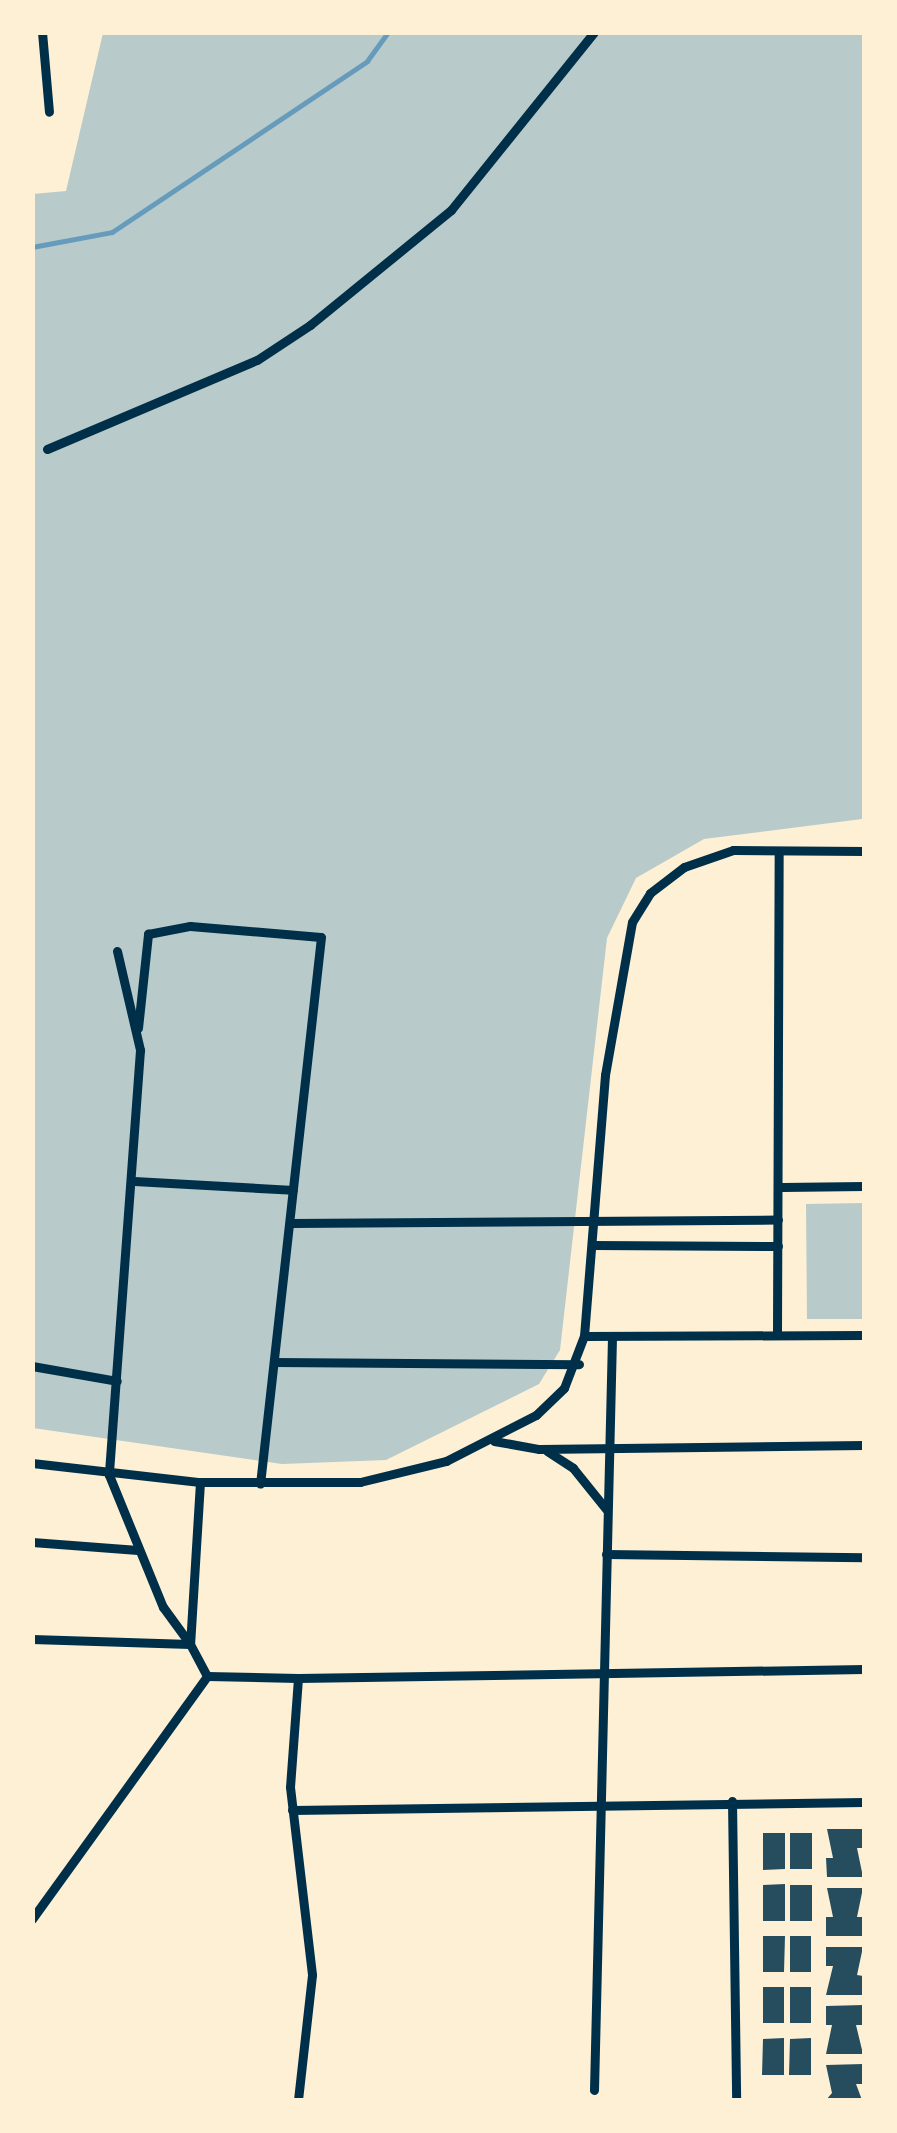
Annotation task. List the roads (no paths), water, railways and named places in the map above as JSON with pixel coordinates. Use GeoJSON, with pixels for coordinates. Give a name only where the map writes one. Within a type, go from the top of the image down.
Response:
{"type":"FeatureCollection","features":[{"type":"Feature","properties":{"kind":"street"},"geometry":{"type":"LineString","coordinates":[[42,32],[49,112]]}},
{"type":"Feature","properties":{"kind":"street"},"geometry":{"type":"LineString","coordinates":[[46,449],[257,360],[310,324],[451,210],[594,32]]}},
{"type":"Feature","properties":{"kind":"street"},"geometry":{"type":"LineString","coordinates":[[38,1464],[109,1475],[200,1482],[260,1484],[390,1477],[494,1442],[536,1414],[579,1364],[606,1075],[632,922],[650,892],[684,866],[732,850],[864,851]]}},
{"type":"Feature","properties":{"kind":"street"},"geometry":{"type":"LineString","coordinates":[[778,851],[782,1187],[778,1220],[778,1332]]}},
{"type":"Feature","properties":{"kind":"street"},"geometry":{"type":"LineString","coordinates":[[207,1676],[163,1607],[109,1475],[134,1180],[138,1028],[148,934],[190,926],[321,937],[260,1484]]}},
{"type":"Feature","properties":{"kind":"street"},"geometry":{"type":"LineString","coordinates":[[117,951],[138,1028]]}},
{"type":"Feature","properties":{"kind":"street"},"geometry":{"type":"LineString","coordinates":[[134,1180],[293,1190]]}},
{"type":"Feature","properties":{"kind":"street"},"geometry":{"type":"LineString","coordinates":[[782,1187],[864,1186]]}},
{"type":"Feature","properties":{"kind":"street"},"geometry":{"type":"LineString","coordinates":[[290,1222],[592,1224],[778,1220]]}},
{"type":"Feature","properties":{"kind":"street"},"geometry":{"type":"LineString","coordinates":[[592,1246],[778,1246]]}},
{"type":"Feature","properties":{"kind":"street"},"geometry":{"type":"LineString","coordinates":[[584,1336],[778,1332],[864,1335]]}},
{"type":"Feature","properties":{"kind":"street"},"geometry":{"type":"LineString","coordinates":[[594,2090],[603,1806],[606,1446],[612,1336]]}},
{"type":"Feature","properties":{"kind":"street"},"geometry":{"type":"LineString","coordinates":[[274,1362],[579,1364]]}},
{"type":"Feature","properties":{"kind":"street"},"geometry":{"type":"LineString","coordinates":[[32,1366],[117,1381]]}},
{"type":"Feature","properties":{"kind":"street"},"geometry":{"type":"LineString","coordinates":[[494,1442],[539,1449],[864,1445]]}},
{"type":"Feature","properties":{"kind":"street"},"geometry":{"type":"LineString","coordinates":[[539,1449],[573,1468],[607,1512]]}},
{"type":"Feature","properties":{"kind":"street"},"geometry":{"type":"LineString","coordinates":[[190,1644],[200,1482]]}},
{"type":"Feature","properties":{"kind":"street"},"geometry":{"type":"LineString","coordinates":[[32,1542],[138,1550]]}},
{"type":"Feature","properties":{"kind":"street"},"geometry":{"type":"LineString","coordinates":[[606,1554],[864,1557]]}},
{"type":"Feature","properties":{"kind":"street"},"geometry":{"type":"LineString","coordinates":[[32,1639],[190,1644]]}},
{"type":"Feature","properties":{"kind":"street"},"geometry":{"type":"LineString","coordinates":[[207,1676],[864,1670]]}},
{"type":"Feature","properties":{"kind":"street"},"geometry":{"type":"LineString","coordinates":[[32,1919],[207,1676]]}},
{"type":"Feature","properties":{"kind":"street"},"geometry":{"type":"LineString","coordinates":[[298,1678],[292,1810],[312,1975],[298,2100]]}},
{"type":"Feature","properties":{"kind":"street"},"geometry":{"type":"LineString","coordinates":[[732,1801],[736,2100]]}},
{"type":"Feature","properties":{"kind":"street"},"geometry":{"type":"LineString","coordinates":[[292,1810],[864,1802]]}},
{"type":"Feature","properties":{"kind":"waterway"},"geometry":{"type":"LineString","coordinates":[[32,247],[112,232],[367,61],[388,32]]}}]}
